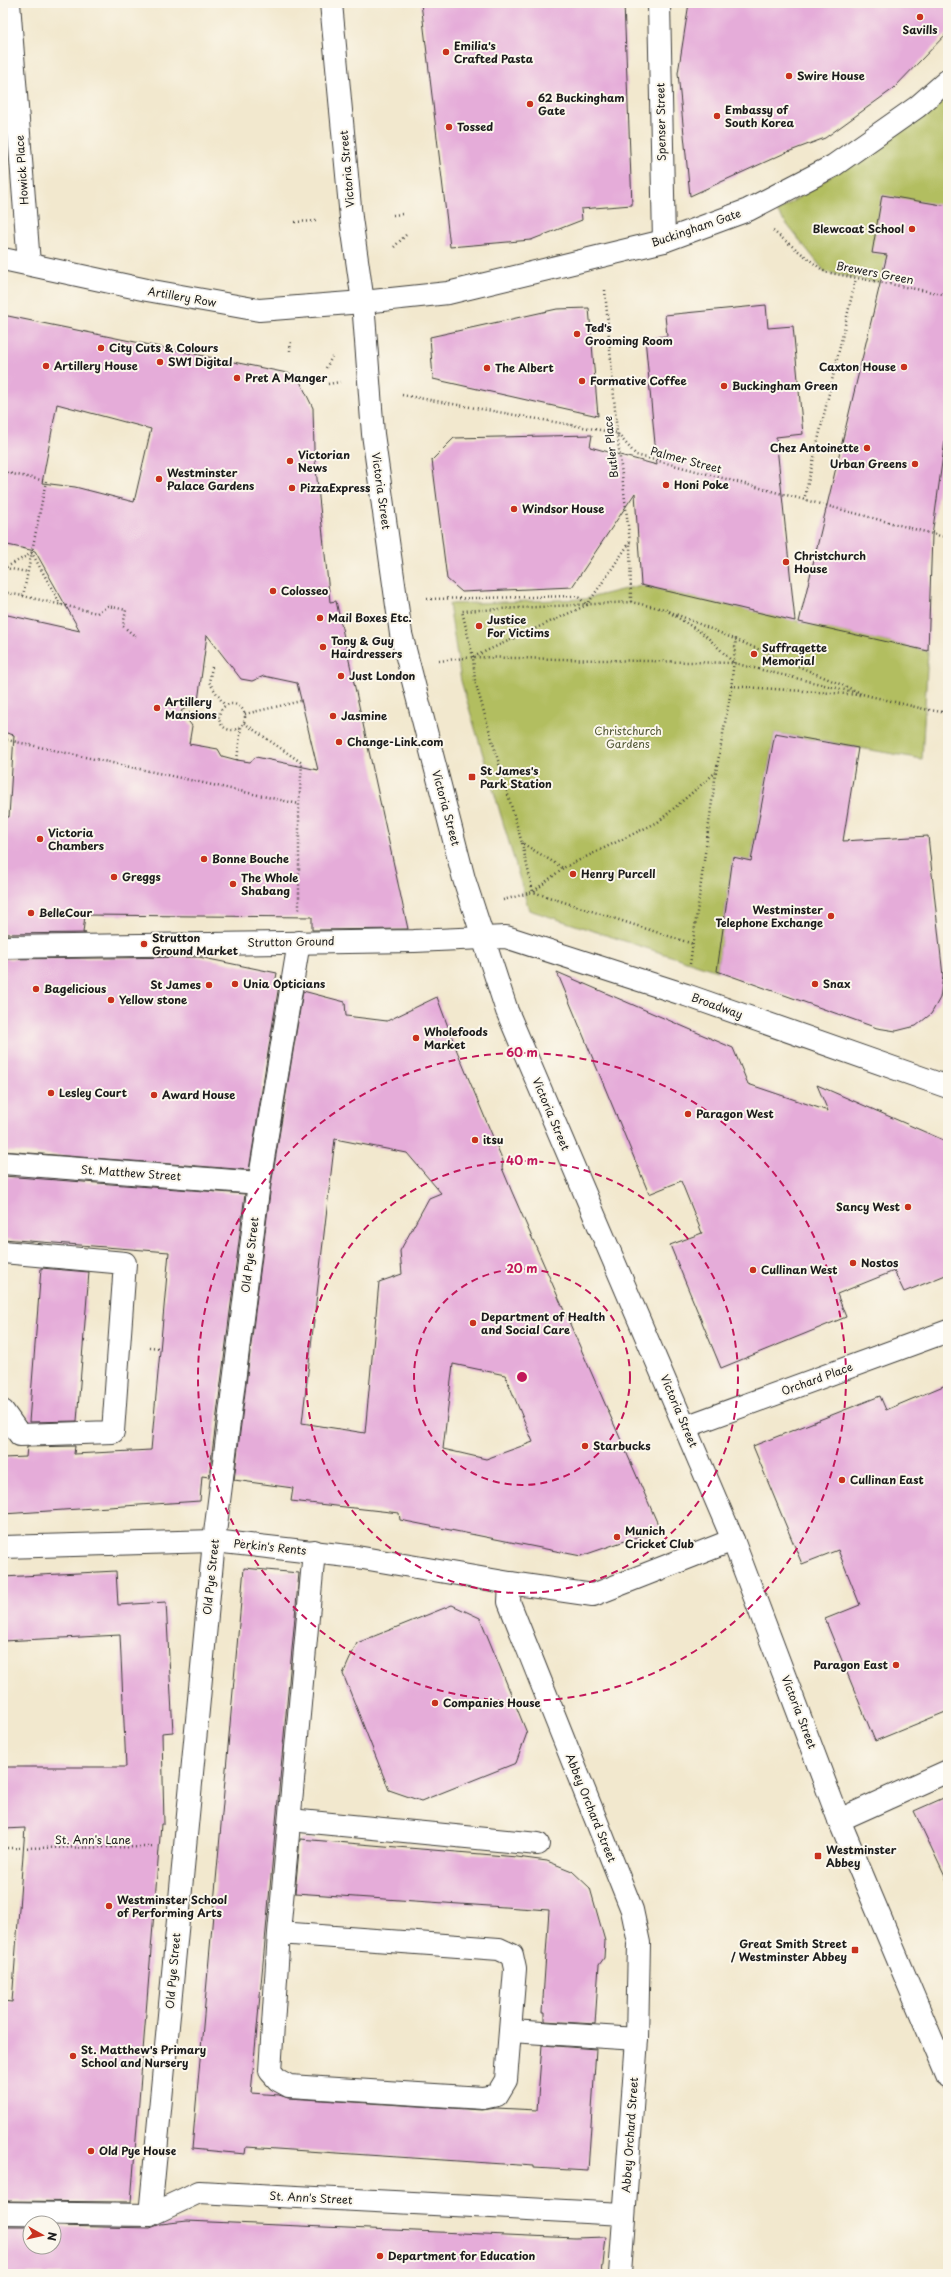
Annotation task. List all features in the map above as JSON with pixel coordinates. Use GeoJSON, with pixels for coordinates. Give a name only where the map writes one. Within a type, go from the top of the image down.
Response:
{"type":"FeatureCollection","features":[{"type":"Feature","properties":{"kind":"street","name":"Howick Place"},"geometry":{"type":"LineString","coordinates":[[9,3],[29,264]]}},
{"type":"Feature","properties":{"kind":"street","name":"Victoria Street"},"geometry":{"type":"LineString","coordinates":[[331,3],[351,218],[363,302],[373,434],[401,634],[464,879],[507,1010],[733,1540],[839,1820],[948,2078]]}},
{"type":"Feature","properties":{"kind":"street","name":"Spenser Street"},"geometry":{"type":"LineString","coordinates":[[659,3],[664,241]]}},
{"type":"Feature","properties":{"kind":"street","name":"Buckingham Gate"},"geometry":{"type":"LineString","coordinates":[[363,302],[448,293],[664,241],[748,210],[833,166],[916,108],[948,80]]}},
{"type":"Feature","properties":{"kind":"street","name":"Artillery Row"},"geometry":{"type":"LineString","coordinates":[[3,258],[147,290],[258,310],[363,302]]}},
{"type":"Feature","properties":{"kind":"street","name":"Broadway"},"geometry":{"type":"LineString","coordinates":[[482,937],[500,936],[516,939],[686,995],[948,1087]]}},
{"type":"Feature","properties":{"kind":"street","name":"Strutton Ground"},"geometry":{"type":"LineString","coordinates":[[3,947],[414,941],[482,937]]}},
{"type":"Feature","properties":{"kind":"street","name":"Old Pye Street"},"geometry":{"type":"LineString","coordinates":[[150,2215],[214,1541],[259,1183],[299,942]]}},
{"type":"Feature","properties":{"kind":"street","name":"St. Matthew Street"},"geometry":{"type":"LineString","coordinates":[[3,1163],[259,1183]]}},
{"type":"Feature","properties":{"kind":"street"},"geometry":{"type":"LineString","coordinates":[[3,1252],[125,1262],[113,1432],[20,1435],[3,1411]]}},
{"type":"Feature","properties":{"kind":"street","name":"Orchard Place"},"geometry":{"type":"LineString","coordinates":[[686,1427],[948,1331]]}},
{"type":"Feature","properties":{"kind":"street"},"geometry":{"type":"LineString","coordinates":[[510,1583],[593,1595],[733,1540]]}},
{"type":"Feature","properties":{"kind":"street","name":"Perkin's Rents"},"geometry":{"type":"LineString","coordinates":[[3,1547],[214,1541],[314,1551],[510,1583]]}},
{"type":"Feature","properties":{"kind":"street"},"geometry":{"type":"LineString","coordinates":[[279,1933],[499,1949],[512,1955],[515,1969],[506,2080],[497,2095],[483,2098],[289,2086],[278,2080],[270,2071],[279,1933],[314,1551]]}},
{"type":"Feature","properties":{"kind":"street","name":"Abbey Orchard Street"},"geometry":{"type":"LineString","coordinates":[[510,1583],[509,1602],[632,1910],[639,1943],[636,2039],[620,2274]]}},
{"type":"Feature","properties":{"kind":"street"},"geometry":{"type":"LineString","coordinates":[[839,1820],[948,1771]]}},
{"type":"Feature","properties":{"kind":"street"},"geometry":{"type":"LineString","coordinates":[[290,1820],[538,1844]]}},
{"type":"Feature","properties":{"kind":"street"},"geometry":{"type":"LineString","coordinates":[[511,2031],[636,2039]]}},
{"type":"Feature","properties":{"kind":"street","name":"St. Ann's Street"},"geometry":{"type":"LineString","coordinates":[[3,2213],[150,2215],[199,2192],[624,2214]]}},
{"type":"Feature","properties":{"kind":"path"},"geometry":{"type":"LineString","coordinates":[[393,215],[403,214]]}},
{"type":"Feature","properties":{"kind":"path"},"geometry":{"type":"LineString","coordinates":[[295,222],[316,221]]}},
{"type":"Feature","properties":{"kind":"path","name":"Brewers Green"},"geometry":{"type":"LineString","coordinates":[[767,226],[825,272],[948,295]]}},
{"type":"Feature","properties":{"kind":"path"},"geometry":{"type":"LineString","coordinates":[[394,247],[406,235]]}},
{"type":"Feature","properties":{"kind":"path"},"geometry":{"type":"LineString","coordinates":[[804,500],[856,278]]}},
{"type":"Feature","properties":{"kind":"path","name":"Butler Place"},"geometry":{"type":"LineString","coordinates":[[606,290],[617,433],[630,542],[631,602]]}},
{"type":"Feature","properties":{"kind":"path"},"geometry":{"type":"LineString","coordinates":[[290,351],[291,341]]}},
{"type":"Feature","properties":{"kind":"path"},"geometry":{"type":"LineString","coordinates":[[326,368],[332,357]]}},
{"type":"Feature","properties":{"kind":"path"},"geometry":{"type":"LineString","coordinates":[[328,384],[341,382]]}},
{"type":"Feature","properties":{"kind":"path"},"geometry":{"type":"LineString","coordinates":[[402,395],[617,433]]}},
{"type":"Feature","properties":{"kind":"path","name":"Palmer Street"},"geometry":{"type":"LineString","coordinates":[[617,433],[636,455],[948,538]]}},
{"type":"Feature","properties":{"kind":"path"},"geometry":{"type":"LineString","coordinates":[[3,472],[46,481],[23,596]]}},
{"type":"Feature","properties":{"kind":"path"},"geometry":{"type":"LineString","coordinates":[[473,657],[587,605],[630,542]]}},
{"type":"Feature","properties":{"kind":"path"},"geometry":{"type":"LineString","coordinates":[[4,568],[32,553]]}},
{"type":"Feature","properties":{"kind":"path"},"geometry":{"type":"LineString","coordinates":[[32,553],[62,605]]}},
{"type":"Feature","properties":{"kind":"path"},"geometry":{"type":"LineString","coordinates":[[4,568],[28,572]]}},
{"type":"Feature","properties":{"kind":"path"},"geometry":{"type":"LineString","coordinates":[[3,592],[97,613],[108,606],[126,610],[123,626],[137,638]]}},
{"type":"Feature","properties":{"kind":"path"},"geometry":{"type":"LineString","coordinates":[[422,599],[576,596],[587,605]]}},
{"type":"Feature","properties":{"kind":"path"},"geometry":{"type":"LineString","coordinates":[[533,892],[522,843],[475,681],[473,657],[462,611],[631,602],[664,609],[736,638],[868,696]]}},
{"type":"Feature","properties":{"kind":"path"},"geometry":{"type":"LineString","coordinates":[[664,609],[705,635],[733,663]]}},
{"type":"Feature","properties":{"kind":"path"},"geometry":{"type":"LineString","coordinates":[[686,995],[716,772],[731,686],[736,638]]}},
{"type":"Feature","properties":{"kind":"path"},"geometry":{"type":"LineString","coordinates":[[434,661],[473,657],[733,663],[868,696],[948,713]]}},
{"type":"Feature","properties":{"kind":"path"},"geometry":{"type":"LineString","coordinates":[[212,667],[209,682],[225,706]]}},
{"type":"Feature","properties":{"kind":"path"},"geometry":{"type":"LineString","coordinates":[[731,686],[868,696]]}},
{"type":"Feature","properties":{"kind":"path"},"geometry":{"type":"LineString","coordinates":[[245,714],[301,701]]}},
{"type":"Feature","properties":{"kind":"path"},"geometry":{"type":"LineString","coordinates":[[237,704],[244,710],[244,723],[234,730],[225,728],[220,722],[219,717],[221,708],[225,706],[237,704]]}},
{"type":"Feature","properties":{"kind":"path"},"geometry":{"type":"LineString","coordinates":[[189,712],[219,717]]}},
{"type":"Feature","properties":{"kind":"path"},"geometry":{"type":"LineString","coordinates":[[244,723],[302,763],[299,804],[299,914]]}},
{"type":"Feature","properties":{"kind":"path"},"geometry":{"type":"LineString","coordinates":[[237,760],[241,726]]}},
{"type":"Feature","properties":{"kind":"path"},"geometry":{"type":"LineString","coordinates":[[3,739],[299,804]]}},
{"type":"Feature","properties":{"kind":"path"},"geometry":{"type":"LineString","coordinates":[[503,900],[533,892],[563,868],[658,822],[716,772]]}},
{"type":"Feature","properties":{"kind":"path"},"geometry":{"type":"LineString","coordinates":[[522,843],[563,868]]}},
{"type":"Feature","properties":{"kind":"path"},"geometry":{"type":"LineString","coordinates":[[533,892],[693,944]]}},
{"type":"Feature","properties":{"kind":"path","name":"St. Ann's Lane"},"geometry":{"type":"LineString","coordinates":[[3,1848],[184,1847]]}},
{"type":"Feature","properties":{"kind":"green space"},"geometry":{"type":"Polygon","coordinates":[[[948,98],[948,288],[925,291],[825,272],[777,212],[948,98]]]}},
{"type":"Feature","properties":{"kind":"green space","name":"Christchurch Gardens"},"geometry":{"type":"Polygon","coordinates":[[[641,585],[928,651],[922,759],[775,733],[751,861],[733,858],[717,971],[529,910],[461,681],[449,604],[585,599],[641,585]]]}},
{"type":"Feature","properties":{"kind":"building","name":"62 Buckingham Gate"},"geometry":{"type":"Polygon","coordinates":[[[421,3],[624,3],[632,205],[581,209],[582,220],[531,240],[450,247],[421,3]]]}},
{"type":"Feature","properties":{"kind":"building"},"geometry":{"type":"Polygon","coordinates":[[[689,3],[948,3],[948,32],[893,89],[825,138],[785,153],[690,196],[678,73],[689,3]]]}},
{"type":"Feature","properties":{"kind":"building"},"geometry":{"type":"Polygon","coordinates":[[[882,195],[948,206],[948,418],[932,536],[928,651],[799,622],[887,255],[872,253],[882,195]]]}},
{"type":"Feature","properties":{"kind":"building"},"geometry":{"type":"Polygon","coordinates":[[[766,305],[768,328],[793,326],[803,434],[776,437],[795,621],[641,585],[635,493],[572,587],[462,592],[447,579],[432,460],[454,438],[592,435],[590,447],[657,465],[645,338],[667,336],[665,315],[766,305]]]}},
{"type":"Feature","properties":{"kind":"building"},"geometry":{"type":"Polygon","coordinates":[[[589,308],[598,416],[433,379],[430,337],[557,309],[589,308]]]}},
{"type":"Feature","properties":{"kind":"building"},"geometry":{"type":"Polygon","coordinates":[[[3,315],[297,375],[313,408],[314,450],[330,602],[336,601],[408,929],[312,930],[312,917],[85,915],[83,933],[86,933],[3,934],[3,817],[9,817],[14,735],[3,732],[3,614],[80,631],[35,551],[3,544],[3,315]],[[57,404],[42,483],[75,487],[134,502],[151,429],[57,404]],[[207,635],[198,701],[181,711],[192,726],[189,744],[218,749],[222,756],[237,760],[250,762],[256,757],[318,770],[297,683],[264,676],[252,681],[241,679],[207,635]]]}},
{"type":"Feature","properties":{"kind":"building","name":"Westminster Telephone Exchange"},"geometry":{"type":"Polygon","coordinates":[[[775,733],[858,748],[843,841],[928,836],[943,976],[940,998],[931,1014],[916,1026],[896,1031],[877,1028],[717,971],[733,857],[751,861],[775,733]]]}},
{"type":"Feature","properties":{"kind":"building"},"geometry":{"type":"Polygon","coordinates":[[[199,957],[277,973],[275,984],[279,985],[249,1170],[3,1151],[3,959],[199,957]]]}},
{"type":"Feature","properties":{"kind":"building"},"geometry":{"type":"Polygon","coordinates":[[[557,972],[733,1048],[748,1084],[828,1111],[817,1085],[948,1142],[948,1274],[904,1292],[894,1271],[837,1294],[846,1317],[721,1368],[670,1245],[702,1233],[681,1181],[649,1194],[557,972]]]}},
{"type":"Feature","properties":{"kind":"building"},"geometry":{"type":"Polygon","coordinates":[[[303,991],[345,1002],[346,1016],[387,1021],[437,997],[457,1051],[503,1161],[502,1168],[512,1192],[660,1529],[581,1556],[400,1520],[399,1513],[291,1501],[293,1488],[234,1480],[271,1185],[303,991]],[[335,1139],[302,1423],[365,1433],[379,1282],[402,1274],[400,1251],[429,1198],[441,1193],[407,1153],[335,1139]],[[453,1364],[443,1449],[486,1459],[533,1442],[505,1375],[453,1364]]]}},
{"type":"Feature","properties":{"kind":"building"},"geometry":{"type":"Polygon","coordinates":[[[3,1176],[245,1194],[209,1477],[202,1476],[200,1501],[3,1514],[3,1458],[26,1457],[27,1447],[75,1446],[74,1454],[151,1450],[169,1252],[3,1239],[3,1176]]]}},
{"type":"Feature","properties":{"kind":"building"},"geometry":{"type":"Polygon","coordinates":[[[41,1268],[89,1272],[77,1421],[29,1422],[41,1268]]]}},
{"type":"Feature","properties":{"kind":"building"},"geometry":{"type":"Polygon","coordinates":[[[948,1384],[948,1711],[875,1741],[825,1619],[860,1605],[838,1550],[802,1564],[753,1446],[880,1396],[886,1410],[948,1384]]]}},
{"type":"Feature","properties":{"kind":"building"},"geometry":{"type":"Polygon","coordinates":[[[244,1568],[299,1573],[251,2093],[279,2095],[288,2098],[482,2110],[496,2108],[537,2110],[542,2045],[596,2049],[588,2171],[534,2168],[534,2166],[246,2147],[245,2154],[192,2149],[244,1568]]]}},
{"type":"Feature","properties":{"kind":"building"},"geometry":{"type":"Polygon","coordinates":[[[116,1571],[118,1605],[166,1602],[173,1732],[162,1733],[164,1824],[161,1824],[131,2202],[3,2201],[3,2001],[12,2002],[25,1828],[3,1829],[3,1767],[126,1767],[120,1635],[3,1641],[3,1577],[116,1571]]]}},
{"type":"Feature","properties":{"kind":"building","name":"Companies House"},"geometry":{"type":"Polygon","coordinates":[[[452,1605],[480,1618],[527,1733],[516,1763],[421,1801],[389,1790],[343,1674],[357,1643],[452,1605]]]}},
{"type":"Feature","properties":{"kind":"building"},"geometry":{"type":"Polygon","coordinates":[[[948,1796],[948,1883],[914,1811],[948,1796]]]}},
{"type":"Feature","properties":{"kind":"building"},"geometry":{"type":"Polygon","coordinates":[[[300,1839],[517,1857],[547,1861],[572,1871],[590,1888],[605,1941],[604,1958],[599,1965],[595,2024],[544,2021],[544,2013],[542,2013],[549,1910],[295,1893],[300,1839]]]}},
{"type":"Feature","properties":{"kind":"building","name":"Department for Education"},"geometry":{"type":"Polygon","coordinates":[[[187,2221],[575,2238],[606,2237],[602,2274],[3,2274],[3,2226],[22,2226],[22,2255],[62,2255],[62,2226],[150,2228],[161,2224],[187,2221]]]}},
{"type":"Feature","properties":{"kind":"place","name":"Savills"},"geometry":{"type":"Point","coordinates":[920,17]}},
{"type":"Feature","properties":{"kind":"place","name":"Emilia's Crafted Pasta"},"geometry":{"type":"Point","coordinates":[446,52]}},
{"type":"Feature","properties":{"kind":"place","name":"Swire House"},"geometry":{"type":"Point","coordinates":[789,76]}},
{"type":"Feature","properties":{"kind":"place","name":"62 Buckingham Gate"},"geometry":{"type":"Point","coordinates":[530,104]}},
{"type":"Feature","properties":{"kind":"place","name":"Embassy of South Korea"},"geometry":{"type":"Point","coordinates":[717,116]}},
{"type":"Feature","properties":{"kind":"place","name":"Tossed"},"geometry":{"type":"Point","coordinates":[449,127]}},
{"type":"Feature","properties":{"kind":"place","name":"Blewcoat School"},"geometry":{"type":"Point","coordinates":[912,229]}},
{"type":"Feature","properties":{"kind":"place","name":"Ted's Grooming Room"},"geometry":{"type":"Point","coordinates":[577,334]}},
{"type":"Feature","properties":{"kind":"place","name":"City Cuts & Colours"},"geometry":{"type":"Point","coordinates":[101,348]}},
{"type":"Feature","properties":{"kind":"place","name":"SW1 Digital"},"geometry":{"type":"Point","coordinates":[160,362]}},
{"type":"Feature","properties":{"kind":"place","name":"Artillery House"},"geometry":{"type":"Point","coordinates":[46,366]}},
{"type":"Feature","properties":{"kind":"place","name":"Caxton House"},"geometry":{"type":"Point","coordinates":[904,367]}},
{"type":"Feature","properties":{"kind":"place","name":"The Albert"},"geometry":{"type":"Point","coordinates":[487,368]}},
{"type":"Feature","properties":{"kind":"place","name":"Pret A Manger"},"geometry":{"type":"Point","coordinates":[237,378]}},
{"type":"Feature","properties":{"kind":"place","name":"Formative Coffee"},"geometry":{"type":"Point","coordinates":[582,381]}},
{"type":"Feature","properties":{"kind":"place","name":"Buckingham Green"},"geometry":{"type":"Point","coordinates":[724,386]}},
{"type":"Feature","properties":{"kind":"place","name":"Chez Antoinette"},"geometry":{"type":"Point","coordinates":[867,448]}},
{"type":"Feature","properties":{"kind":"place","name":"Victorian News"},"geometry":{"type":"Point","coordinates":[290,461]}},
{"type":"Feature","properties":{"kind":"place","name":"Urban Greens"},"geometry":{"type":"Point","coordinates":[915,464]}},
{"type":"Feature","properties":{"kind":"place","name":"Westminster Palace Gardens"},"geometry":{"type":"Point","coordinates":[159,479]}},
{"type":"Feature","properties":{"kind":"place","name":"Honi Poke"},"geometry":{"type":"Point","coordinates":[666,485]}},
{"type":"Feature","properties":{"kind":"place","name":"PizzaExpress"},"geometry":{"type":"Point","coordinates":[292,488]}},
{"type":"Feature","properties":{"kind":"place","name":"Windsor House"},"geometry":{"type":"Point","coordinates":[514,509]}},
{"type":"Feature","properties":{"kind":"place","name":"Christchurch House"},"geometry":{"type":"Point","coordinates":[786,562]}},
{"type":"Feature","properties":{"kind":"place","name":"Colosseo"},"geometry":{"type":"Point","coordinates":[273,591]}},
{"type":"Feature","properties":{"kind":"place","name":"Mail Boxes Etc."},"geometry":{"type":"Point","coordinates":[320,618]}},
{"type":"Feature","properties":{"kind":"place","name":"Justice For Victims"},"geometry":{"type":"Point","coordinates":[479,626]}},
{"type":"Feature","properties":{"kind":"place","name":"Tony & Guy Hairdressers"},"geometry":{"type":"Point","coordinates":[323,647]}},
{"type":"Feature","properties":{"kind":"place","name":"Suffragette Memorial"},"geometry":{"type":"Point","coordinates":[754,654]}},
{"type":"Feature","properties":{"kind":"place","name":"Just London"},"geometry":{"type":"Point","coordinates":[341,676]}},
{"type":"Feature","properties":{"kind":"place","name":"Artillery Mansions"},"geometry":{"type":"Point","coordinates":[157,708]}},
{"type":"Feature","properties":{"kind":"place","name":"Jasmine"},"geometry":{"type":"Point","coordinates":[333,716]}},
{"type":"Feature","properties":{"kind":"place","name":"Change-Link.com"},"geometry":{"type":"Point","coordinates":[339,742]}},
{"type":"Feature","properties":{"kind":"place","name":"St James's Park Station"},"geometry":{"type":"Point","coordinates":[472,777]}},
{"type":"Feature","properties":{"kind":"place","name":"Victoria Chambers"},"geometry":{"type":"Point","coordinates":[40,839]}},
{"type":"Feature","properties":{"kind":"place","name":"Bonne Bouche"},"geometry":{"type":"Point","coordinates":[204,859]}},
{"type":"Feature","properties":{"kind":"place","name":"Henry Purcell"},"geometry":{"type":"Point","coordinates":[573,874]}},
{"type":"Feature","properties":{"kind":"place","name":"Greggs"},"geometry":{"type":"Point","coordinates":[114,877]}},
{"type":"Feature","properties":{"kind":"place","name":"The Whole Shabang"},"geometry":{"type":"Point","coordinates":[233,884]}},
{"type":"Feature","properties":{"kind":"place","name":"BelleCour"},"geometry":{"type":"Point","coordinates":[31,913]}},
{"type":"Feature","properties":{"kind":"place","name":"Westminster Telephone Exchange"},"geometry":{"type":"Point","coordinates":[831,916]}},
{"type":"Feature","properties":{"kind":"place","name":"Strutton Ground Market"},"geometry":{"type":"Point","coordinates":[144,944]}},
{"type":"Feature","properties":{"kind":"place","name":"Unia Opticians"},"geometry":{"type":"Point","coordinates":[235,984]}},
{"type":"Feature","properties":{"kind":"place","name":"Snax"},"geometry":{"type":"Point","coordinates":[815,984]}},
{"type":"Feature","properties":{"kind":"place","name":"St James"},"geometry":{"type":"Point","coordinates":[209,985]}},
{"type":"Feature","properties":{"kind":"place","name":"Bagelicious"},"geometry":{"type":"Point","coordinates":[36,989]}},
{"type":"Feature","properties":{"kind":"place","name":"Yellow stone"},"geometry":{"type":"Point","coordinates":[111,1000]}},
{"type":"Feature","properties":{"kind":"place","name":"Wholefoods Market"},"geometry":{"type":"Point","coordinates":[416,1038]}},
{"type":"Feature","properties":{"kind":"place","name":"Lesley Court"},"geometry":{"type":"Point","coordinates":[51,1093]}},
{"type":"Feature","properties":{"kind":"place","name":"Award House"},"geometry":{"type":"Point","coordinates":[154,1095]}},
{"type":"Feature","properties":{"kind":"place","name":"Paragon West"},"geometry":{"type":"Point","coordinates":[688,1114]}},
{"type":"Feature","properties":{"kind":"place","name":"itsu"},"geometry":{"type":"Point","coordinates":[475,1140]}},
{"type":"Feature","properties":{"kind":"place","name":"Sancy West"},"geometry":{"type":"Point","coordinates":[908,1207]}},
{"type":"Feature","properties":{"kind":"place","name":"Nostos"},"geometry":{"type":"Point","coordinates":[853,1263]}},
{"type":"Feature","properties":{"kind":"place","name":"Cullinan West"},"geometry":{"type":"Point","coordinates":[753,1270]}},
{"type":"Feature","properties":{"kind":"place","name":"Department of Health and Social Care"},"geometry":{"type":"Point","coordinates":[473,1323]}},
{"type":"Feature","properties":{"kind":"place","name":"Starbucks"},"geometry":{"type":"Point","coordinates":[585,1446]}},
{"type":"Feature","properties":{"kind":"place","name":"Cullinan East"},"geometry":{"type":"Point","coordinates":[842,1480]}},
{"type":"Feature","properties":{"kind":"place","name":"Munich Cricket Club"},"geometry":{"type":"Point","coordinates":[617,1537]}},
{"type":"Feature","properties":{"kind":"place","name":"Paragon East"},"geometry":{"type":"Point","coordinates":[896,1665]}},
{"type":"Feature","properties":{"kind":"place","name":"Companies House"},"geometry":{"type":"Point","coordinates":[435,1703]}},
{"type":"Feature","properties":{"kind":"place","name":"Westminster Abbey"},"geometry":{"type":"Point","coordinates":[818,1856]}},
{"type":"Feature","properties":{"kind":"place","name":"Westminster School of Performing Arts"},"geometry":{"type":"Point","coordinates":[109,1906]}},
{"type":"Feature","properties":{"kind":"place","name":"Great Smith Street / Westminster Abbey"},"geometry":{"type":"Point","coordinates":[855,1950]}},
{"type":"Feature","properties":{"kind":"place","name":"St. Matthew's Primary School and Nursery"},"geometry":{"type":"Point","coordinates":[73,2056]}},
{"type":"Feature","properties":{"kind":"place","name":"Old Pye House"},"geometry":{"type":"Point","coordinates":[91,2151]}},
{"type":"Feature","properties":{"kind":"place","name":"Department for Education"},"geometry":{"type":"Point","coordinates":[380,2256]}}]}
